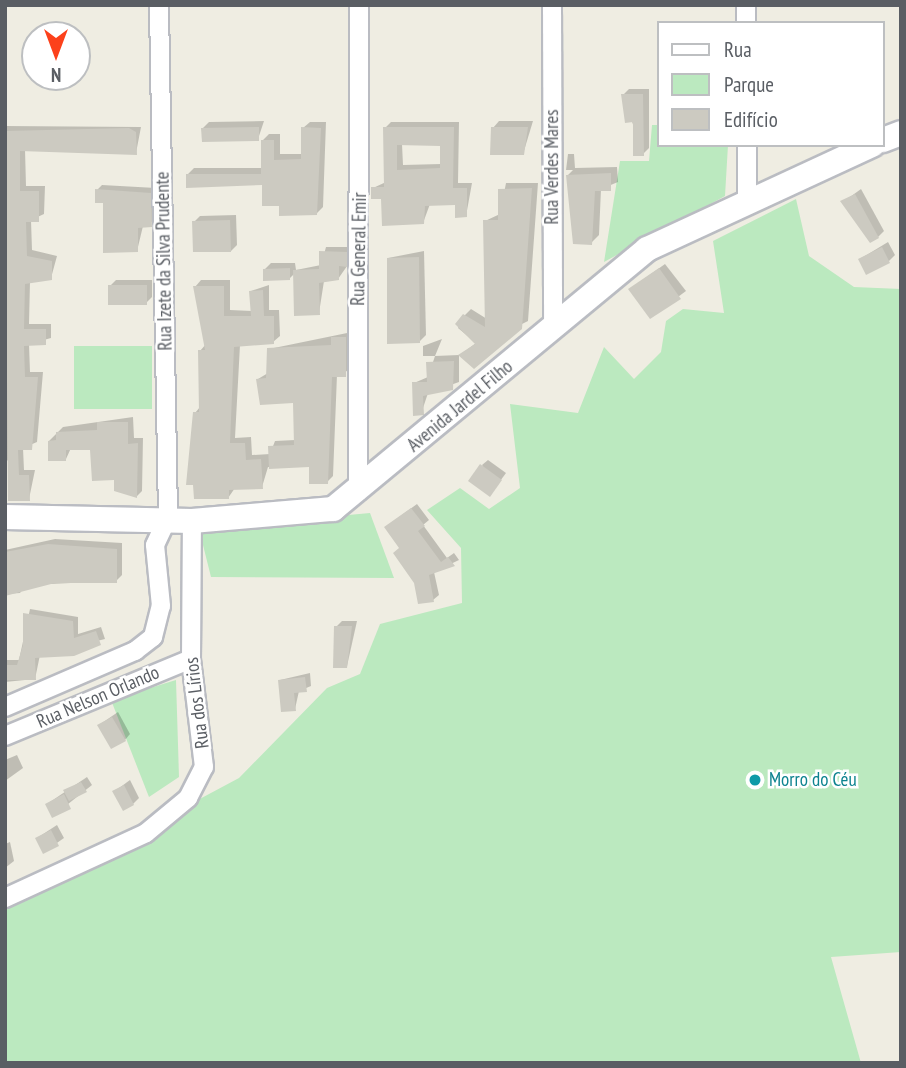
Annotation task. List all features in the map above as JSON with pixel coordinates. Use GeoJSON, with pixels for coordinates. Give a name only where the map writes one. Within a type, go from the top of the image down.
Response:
{"type":"FeatureCollection","features":[{"type":"Feature","properties":{"kind":"main road","name":"Avenida Jardel Filho"},"geometry":{"type":"LineString","coordinates":[[5,517],[180,519],[316,513],[358,492],[647,249],[868,147]]}},
{"type":"Feature","properties":{"kind":"street","name":"Rua Izete da Silva Prudente"},"geometry":{"type":"LineString","coordinates":[[159,5],[180,519]]}},
{"type":"Feature","properties":{"kind":"street","name":"Rua General Emir"},"geometry":{"type":"LineString","coordinates":[[358,492],[359,5]]}},
{"type":"Feature","properties":{"kind":"street","name":"Rua Verdes Mares"},"geometry":{"type":"LineString","coordinates":[[552,5],[553,328]]}},
{"type":"Feature","properties":{"kind":"street"},"geometry":{"type":"LineString","coordinates":[[747,147],[747,201]]}},
{"type":"Feature","properties":{"kind":"street","name":"Rua dos Lírios"},"geometry":{"type":"LineString","coordinates":[[5,898],[146,833],[188,799],[204,767],[191,659],[180,519]]}},
{"type":"Feature","properties":{"kind":"street","name":"Rua Nelson Orlando"},"geometry":{"type":"LineString","coordinates":[[5,707],[153,637],[161,606],[155,545],[180,519]]}},
{"type":"Feature","properties":{"kind":"street","name":"Rua Nelson Orlando"},"geometry":{"type":"LineString","coordinates":[[5,736],[191,659]]}},
{"type":"Feature","properties":{"kind":"green space"},"geometry":{"type":"Polygon","coordinates":[[[652,125],[657,125],[657,147],[728,147],[725,196],[604,262],[620,161],[649,161],[652,125]]]}},
{"type":"Feature","properties":{"kind":"green space"},"geometry":{"type":"Polygon","coordinates":[[[796,199],[809,256],[854,287],[901,289],[901,952],[831,957],[861,1063],[5,1063],[5,903],[239,778],[327,688],[360,674],[380,624],[462,603],[461,548],[427,510],[460,488],[489,509],[520,488],[510,404],[578,413],[604,347],[634,379],[661,352],[666,321],[683,309],[724,313],[713,241],[796,199]]]}},
{"type":"Feature","properties":{"kind":"green space"},"geometry":{"type":"Polygon","coordinates":[[[74,346],[152,346],[152,409],[74,409],[74,346]]]}},
{"type":"Feature","properties":{"kind":"green space"},"geometry":{"type":"Polygon","coordinates":[[[370,513],[394,578],[211,577],[199,529],[370,513]]]}},
{"type":"Feature","properties":{"kind":"green space"},"geometry":{"type":"Polygon","coordinates":[[[176,680],[179,777],[149,797],[111,700],[176,680]]]}},
{"type":"Feature","properties":{"kind":"building"},"geometry":{"type":"Polygon","coordinates":[[[621,94],[643,94],[644,156],[633,156],[633,122],[625,123],[621,94]]]}},
{"type":"Feature","properties":{"kind":"building"},"geometry":{"type":"Polygon","coordinates":[[[259,127],[259,141],[202,142],[201,128],[259,127]]]}},
{"type":"Feature","properties":{"kind":"building"},"geometry":{"type":"Polygon","coordinates":[[[301,127],[321,128],[317,215],[279,216],[279,206],[262,206],[262,185],[186,188],[186,174],[261,174],[261,140],[274,140],[274,160],[301,159],[301,127]]]}},
{"type":"Feature","properties":{"kind":"building"},"geometry":{"type":"Polygon","coordinates":[[[383,127],[454,127],[453,188],[467,188],[467,217],[455,218],[455,205],[425,206],[424,224],[382,226],[381,199],[371,199],[371,187],[384,187],[383,127]],[[397,145],[397,170],[440,168],[440,146],[397,145]]]}},
{"type":"Feature","properties":{"kind":"building"},"geometry":{"type":"Polygon","coordinates":[[[491,127],[528,127],[524,155],[490,155],[491,127]]]}},
{"type":"Feature","properties":{"kind":"building"},"geometry":{"type":"Polygon","coordinates":[[[129,128],[136,132],[137,155],[20,151],[20,191],[39,191],[39,222],[26,222],[27,256],[52,261],[52,280],[25,284],[24,329],[46,329],[46,345],[24,346],[25,377],[38,377],[32,450],[18,450],[19,475],[29,475],[30,501],[8,501],[5,131],[129,128]]]}},
{"type":"Feature","properties":{"kind":"building"},"geometry":{"type":"Polygon","coordinates":[[[611,173],[611,191],[595,191],[592,245],[573,244],[566,175],[611,173]]]}},
{"type":"Feature","properties":{"kind":"building"},"geometry":{"type":"Polygon","coordinates":[[[532,188],[522,329],[474,369],[458,355],[475,344],[455,324],[463,314],[485,327],[483,220],[498,220],[498,189],[532,188]]]}},
{"type":"Feature","properties":{"kind":"building"},"geometry":{"type":"Polygon","coordinates":[[[95,189],[151,193],[152,227],[138,228],[138,252],[103,253],[103,203],[95,203],[95,189]]]}},
{"type":"Feature","properties":{"kind":"building"},"geometry":{"type":"Polygon","coordinates":[[[855,194],[879,238],[870,243],[840,201],[855,194]]]}},
{"type":"Feature","properties":{"kind":"building"},"geometry":{"type":"Polygon","coordinates":[[[230,220],[231,252],[193,252],[192,221],[230,220]]]}},
{"type":"Feature","properties":{"kind":"building"},"geometry":{"type":"Polygon","coordinates":[[[882,247],[890,263],[866,275],[858,259],[882,247]]]}},
{"type":"Feature","properties":{"kind":"building"},"geometry":{"type":"Polygon","coordinates":[[[319,251],[347,252],[347,267],[339,266],[339,280],[319,283],[320,315],[294,316],[293,270],[319,269],[319,251]]]}},
{"type":"Feature","properties":{"kind":"building"},"geometry":{"type":"Polygon","coordinates":[[[419,257],[420,343],[387,344],[387,258],[419,257]]]}},
{"type":"Feature","properties":{"kind":"building"},"geometry":{"type":"Polygon","coordinates":[[[290,268],[290,280],[263,281],[263,269],[290,268]]]}},
{"type":"Feature","properties":{"kind":"building"},"geometry":{"type":"Polygon","coordinates":[[[659,268],[681,299],[650,319],[628,289],[659,268]]]}},
{"type":"Feature","properties":{"kind":"building"},"geometry":{"type":"Polygon","coordinates":[[[108,285],[147,285],[147,305],[108,305],[108,285]]]}},
{"type":"Feature","properties":{"kind":"building"},"geometry":{"type":"Polygon","coordinates":[[[193,286],[224,286],[224,316],[251,316],[249,291],[263,290],[264,316],[274,316],[274,344],[234,347],[230,443],[245,443],[246,460],[261,459],[263,489],[229,490],[229,499],[194,499],[193,485],[186,485],[193,412],[199,412],[198,350],[205,350],[193,286]]]}},
{"type":"Feature","properties":{"kind":"building"},"geometry":{"type":"Polygon","coordinates":[[[331,337],[346,337],[346,377],[332,377],[328,484],[309,484],[309,467],[269,469],[268,446],[294,445],[293,403],[260,405],[256,379],[266,378],[267,348],[331,345],[331,337]]]}},
{"type":"Feature","properties":{"kind":"building"},"geometry":{"type":"Polygon","coordinates":[[[454,361],[453,390],[423,396],[424,415],[413,416],[412,382],[427,382],[426,362],[454,361]]]}},
{"type":"Feature","properties":{"kind":"building"},"geometry":{"type":"Polygon","coordinates":[[[97,422],[128,422],[128,444],[138,443],[137,498],[114,491],[114,480],[92,481],[90,450],[66,450],[66,461],[48,461],[48,441],[56,440],[56,432],[97,430],[97,422]]]}},
{"type":"Feature","properties":{"kind":"building"},"geometry":{"type":"Polygon","coordinates":[[[480,464],[502,480],[490,497],[468,481],[480,464]]]}},
{"type":"Feature","properties":{"kind":"building"},"geometry":{"type":"Polygon","coordinates":[[[411,508],[425,526],[418,531],[441,562],[448,557],[455,566],[429,575],[434,602],[418,604],[414,583],[393,553],[399,548],[384,527],[411,508]]]}},
{"type":"Feature","properties":{"kind":"building"},"geometry":{"type":"Polygon","coordinates":[[[48,544],[117,549],[117,583],[55,583],[5,596],[5,552],[48,544]]]}},
{"type":"Feature","properties":{"kind":"building"},"geometry":{"type":"Polygon","coordinates":[[[23,613],[73,621],[74,638],[96,631],[101,645],[74,656],[35,658],[36,680],[5,680],[5,665],[17,665],[23,645],[23,613]]]}},
{"type":"Feature","properties":{"kind":"building"},"geometry":{"type":"Polygon","coordinates":[[[334,626],[352,626],[347,668],[333,668],[334,626]]]}},
{"type":"Feature","properties":{"kind":"building"},"geometry":{"type":"Polygon","coordinates":[[[305,677],[307,692],[294,693],[296,711],[281,712],[278,680],[305,677]]]}},
{"type":"Feature","properties":{"kind":"building"},"geometry":{"type":"Polygon","coordinates":[[[112,717],[126,741],[111,749],[97,725],[112,717]]]}},
{"type":"Feature","properties":{"kind":"building"},"geometry":{"type":"Polygon","coordinates":[[[81,782],[87,792],[69,801],[63,790],[81,782]]]}},
{"type":"Feature","properties":{"kind":"building"},"geometry":{"type":"Polygon","coordinates":[[[124,785],[134,805],[123,811],[112,791],[124,785]]]}},
{"type":"Feature","properties":{"kind":"building"},"geometry":{"type":"Polygon","coordinates":[[[64,794],[71,809],[52,818],[45,804],[64,794]]]}},
{"type":"Feature","properties":{"kind":"building"},"geometry":{"type":"Polygon","coordinates":[[[51,830],[59,846],[43,854],[35,838],[51,830]]]}},
{"type":"Feature","properties":{"kind":"place","name":"Morro do Céu"},"geometry":{"type":"Point","coordinates":[755,780]}}]}
